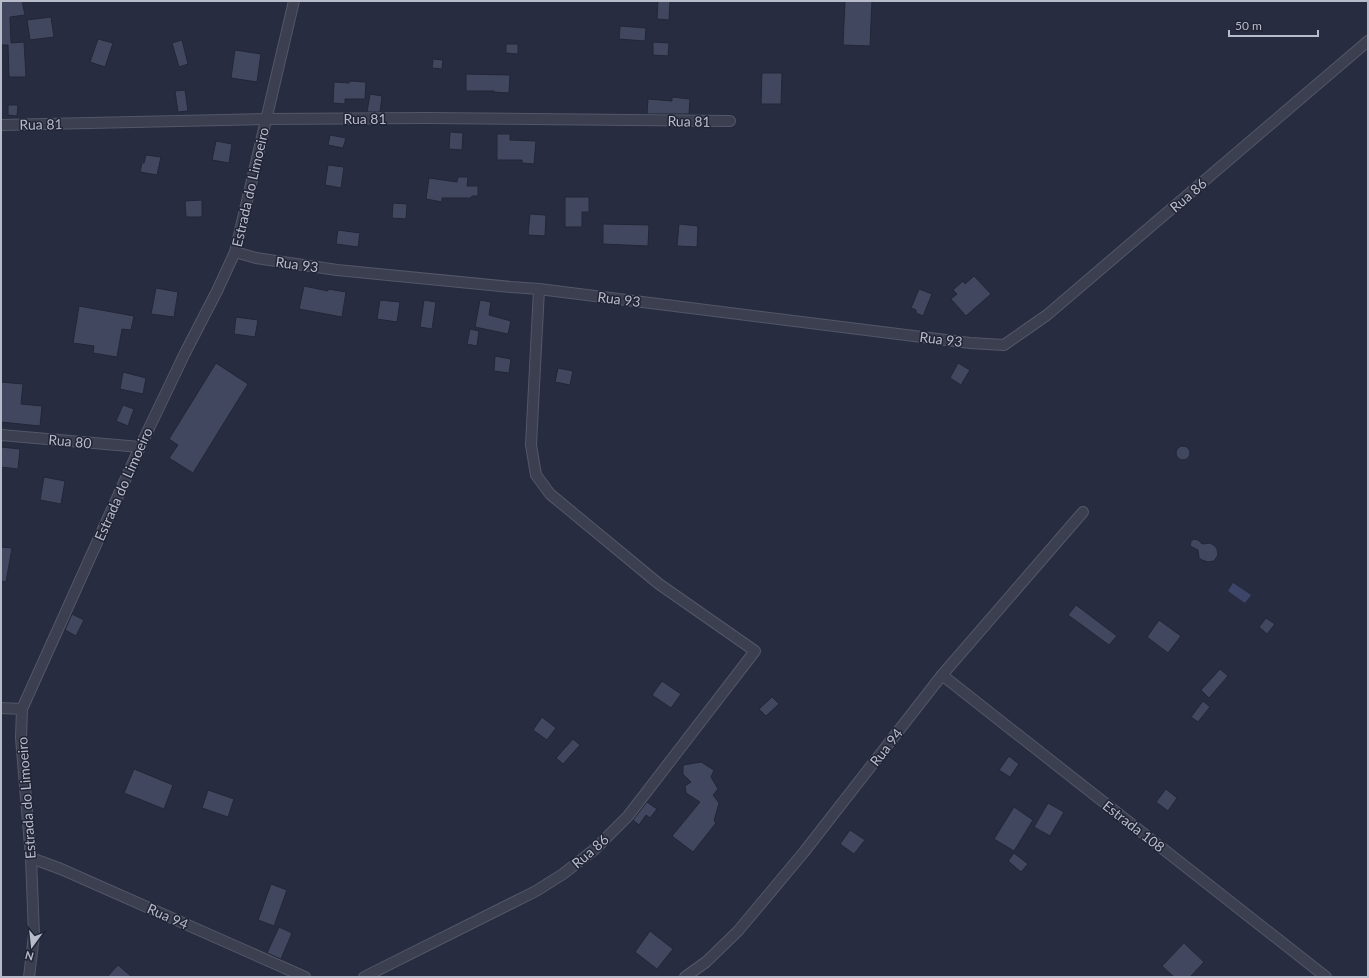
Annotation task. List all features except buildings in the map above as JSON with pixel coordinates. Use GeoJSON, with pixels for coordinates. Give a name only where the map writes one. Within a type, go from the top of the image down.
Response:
{"type":"FeatureCollection","features":[{"type":"Feature","properties":{"kind":"street","name":"Estrada do Limoeiro"},"geometry":{"type":"LineString","coordinates":[[29,977],[34,935],[31,858],[21,738],[22,709],[140,447],[235,252],[294,1]]}},
{"type":"Feature","properties":{"kind":"street","name":"Rua 86"},"geometry":{"type":"LineString","coordinates":[[1004,345],[1047,316],[1368,41]]}},
{"type":"Feature","properties":{"kind":"street","name":"Rua 81"},"geometry":{"type":"LineString","coordinates":[[1,125],[266,119],[427,118],[730,121]]}},
{"type":"Feature","properties":{"kind":"street","name":"Rua 93"},"geometry":{"type":"LineString","coordinates":[[235,252],[256,258],[338,270],[511,288],[539,289],[962,342],[1004,345]]}},
{"type":"Feature","properties":{"kind":"street","name":"Rua 86"},"geometry":{"type":"LineString","coordinates":[[364,977],[536,891],[563,874],[595,849],[628,816],[755,652],[660,584],[550,494],[536,475],[531,445],[539,289]]}},
{"type":"Feature","properties":{"kind":"street","name":"Rua 80"},"geometry":{"type":"LineString","coordinates":[[1,435],[140,447]]}},
{"type":"Feature","properties":{"kind":"street","name":"Rua 94"},"geometry":{"type":"LineString","coordinates":[[685,977],[706,962],[738,931],[804,852],[942,675],[1082,512]]}},
{"type":"Feature","properties":{"kind":"street","name":"Estrada 108"},"geometry":{"type":"LineString","coordinates":[[942,675],[1326,977]]}},
{"type":"Feature","properties":{"kind":"street"},"geometry":{"type":"LineString","coordinates":[[1,708],[22,709]]}},
{"type":"Feature","properties":{"kind":"street","name":"Rua 94"},"geometry":{"type":"LineString","coordinates":[[31,858],[61,869],[305,977]]}},
{"type":"Feature","properties":{"kind":"water"},"geometry":{"type":"Polygon","coordinates":[[[1233,583],[1251,595],[1245,603],[1228,591],[1233,583]]]}}]}
